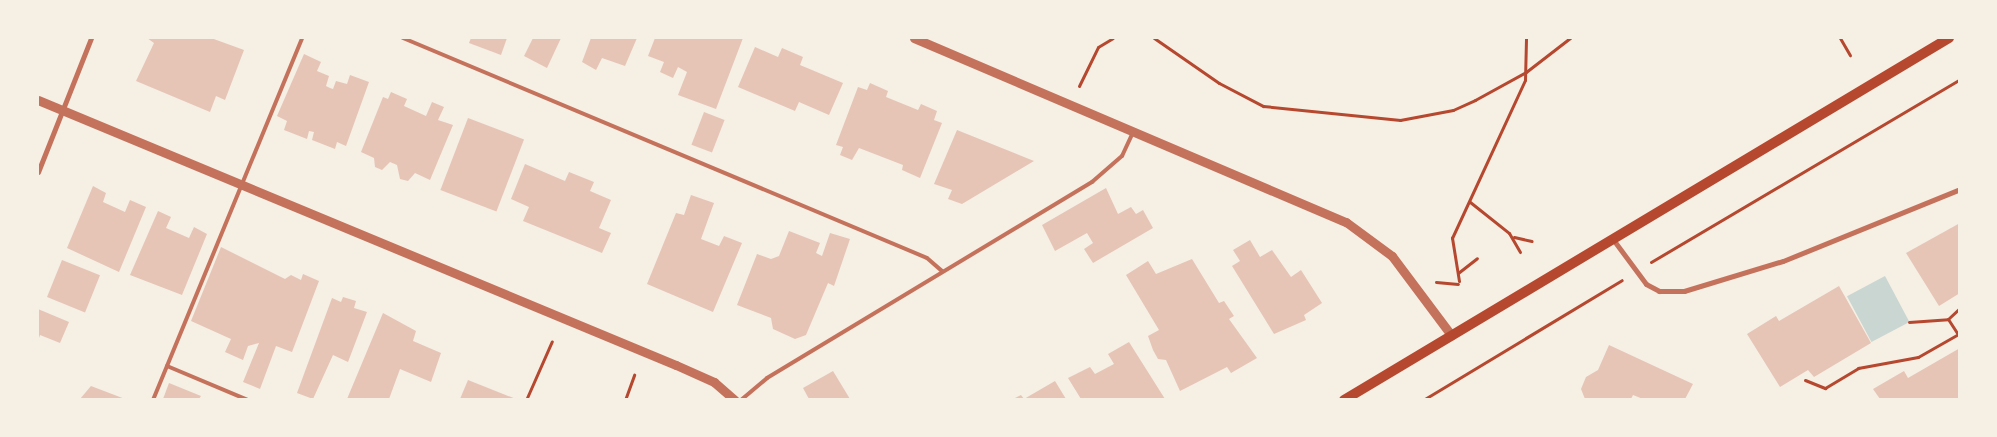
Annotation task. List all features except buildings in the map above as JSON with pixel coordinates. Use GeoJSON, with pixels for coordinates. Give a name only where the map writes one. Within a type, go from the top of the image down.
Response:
{"type":"FeatureCollection","features":[{"type":"Feature","properties":{"kind":"main road"},"geometry":{"type":"LineString","coordinates":[[1344,399],[1612,237],[1950,38]]}},
{"type":"Feature","properties":{"kind":"street"},"geometry":{"type":"LineString","coordinates":[[38,172],[91,38]]}},
{"type":"Feature","properties":{"kind":"street"},"geometry":{"type":"LineString","coordinates":[[914,38],[1134,130],[1362,232],[1409,276],[1451,335]]}},
{"type":"Feature","properties":{"kind":"street"},"geometry":{"type":"LineString","coordinates":[[38,100],[242,187],[688,370],[735,400]]}},
{"type":"Feature","properties":{"kind":"street"},"geometry":{"type":"LineString","coordinates":[[1612,237],[1646,284],[1659,291],[1684,291],[1784,261],[1960,189]]}},
{"type":"Feature","properties":{"kind":"lane"},"geometry":{"type":"LineString","coordinates":[[153,400],[302,38]]}},
{"type":"Feature","properties":{"kind":"lane"},"geometry":{"type":"LineString","coordinates":[[403,38],[926,258],[942,271]]}},
{"type":"Feature","properties":{"kind":"lane"},"geometry":{"type":"LineString","coordinates":[[741,400],[767,378],[1107,171],[1122,156],[1134,130]]}},
{"type":"Feature","properties":{"kind":"lane"},"geometry":{"type":"LineString","coordinates":[[167,366],[248,400]]}},
{"type":"Feature","properties":{"kind":"path"},"geometry":{"type":"LineString","coordinates":[[1081,80],[1098,47],[1113,38]]}},
{"type":"Feature","properties":{"kind":"path"},"geometry":{"type":"LineString","coordinates":[[1154,38],[1219,83],[1263,106],[1371,119],[1400,120],[1453,110],[1526,72],[1570,38]]}},
{"type":"Feature","properties":{"kind":"path"},"geometry":{"type":"LineString","coordinates":[[1458,281],[1452,238],[1470,202],[1526,72],[1526,38]]}},
{"type":"Feature","properties":{"kind":"path"},"geometry":{"type":"LineString","coordinates":[[1840,38],[1850,55]]}},
{"type":"Feature","properties":{"kind":"path"},"geometry":{"type":"LineString","coordinates":[[1663,254],[1960,78]]}},
{"type":"Feature","properties":{"kind":"path"},"geometry":{"type":"LineString","coordinates":[[1470,202],[1513,237],[1520,252]]}},
{"type":"Feature","properties":{"kind":"path"},"geometry":{"type":"LineString","coordinates":[[1513,237],[1532,241]]}},
{"type":"Feature","properties":{"kind":"path"},"geometry":{"type":"LineString","coordinates":[[1458,273],[1478,258]]}},
{"type":"Feature","properties":{"kind":"path"},"geometry":{"type":"LineString","coordinates":[[1423,400],[1601,292]]}},
{"type":"Feature","properties":{"kind":"path"},"geometry":{"type":"LineString","coordinates":[[1909,322],[1948,319],[1960,308]]}},
{"type":"Feature","properties":{"kind":"path"},"geometry":{"type":"LineString","coordinates":[[1805,380],[1825,388],[1858,368],[1918,357],[1958,333],[1948,319]]}},
{"type":"Feature","properties":{"kind":"path"},"geometry":{"type":"LineString","coordinates":[[526,400],[552,341]]}},
{"type":"Feature","properties":{"kind":"path"},"geometry":{"type":"LineString","coordinates":[[625,400],[634,375]]}},
{"type":"Feature","properties":{"kind":"shaded area"},"geometry":{"type":"Polygon","coordinates":[[[1885,276],[1909,322],[1871,342],[1847,296],[1885,276]]]}}]}
